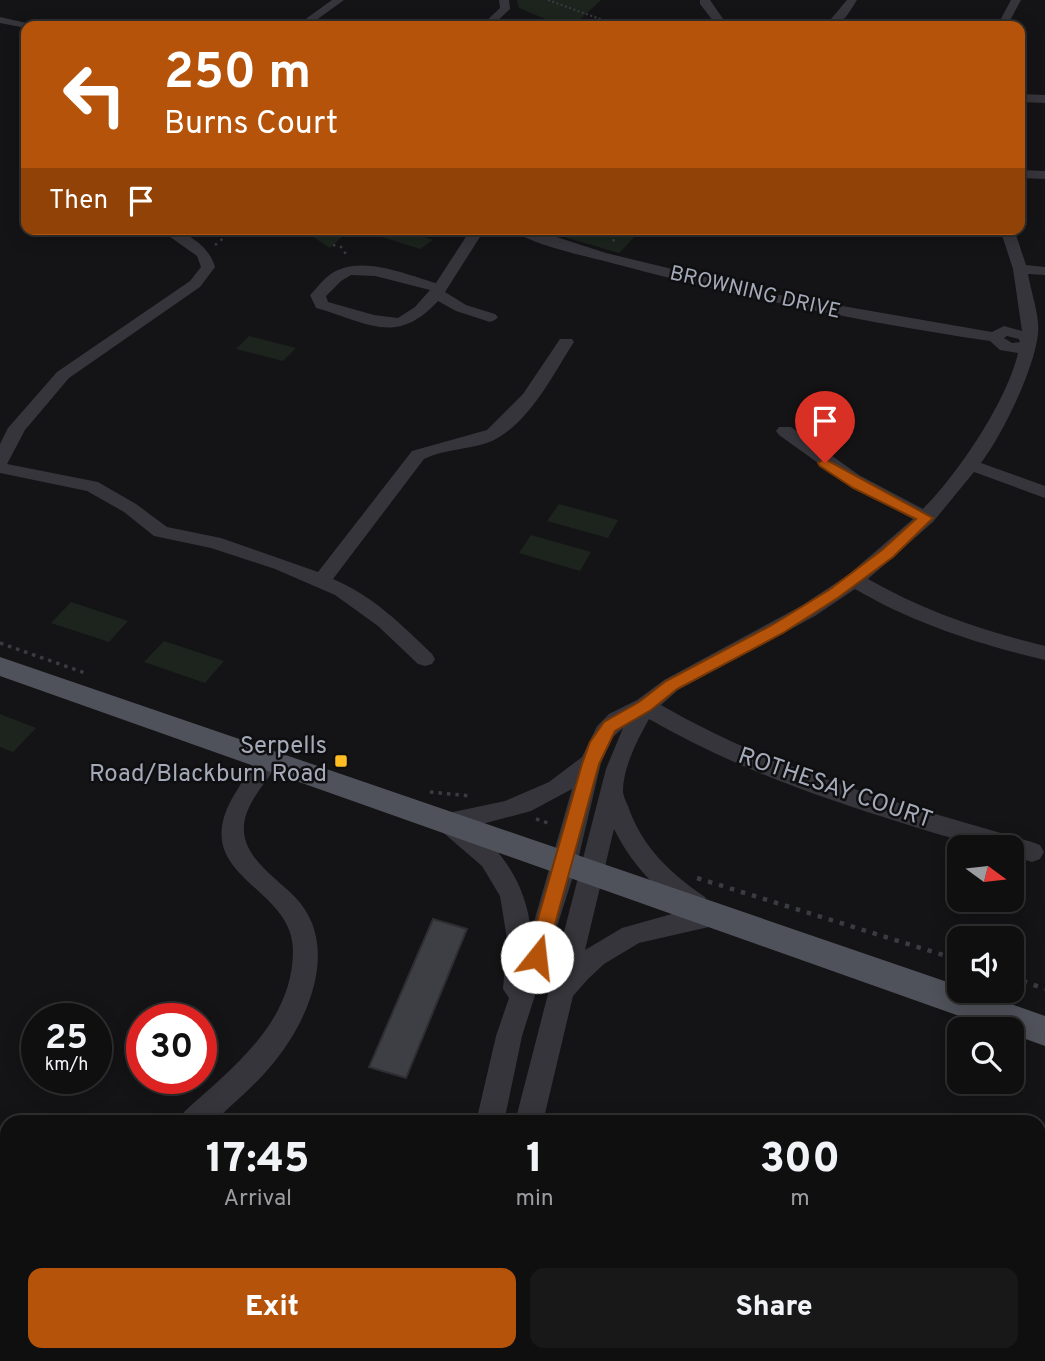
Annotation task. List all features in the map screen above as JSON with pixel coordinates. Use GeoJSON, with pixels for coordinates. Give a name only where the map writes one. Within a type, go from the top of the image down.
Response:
{"type":"FeatureCollection","features":[{"type":"Feature","properties":{"kind":"main road"},"geometry":{"type":"LineString","coordinates":[[0,666],[1045,1031]]}},
{"type":"Feature","properties":{"kind":"street"},"geometry":{"type":"LineString","coordinates":[[308,21],[339,0]]}},
{"type":"Feature","properties":{"kind":"street"},"geometry":{"type":"LineString","coordinates":[[492,21],[505,9],[504,0]]}},
{"type":"Feature","properties":{"kind":"street"},"geometry":{"type":"LineString","coordinates":[[705,0],[715,21]]}},
{"type":"Feature","properties":{"kind":"street"},"geometry":{"type":"LineString","coordinates":[[836,21],[852,0]]}},
{"type":"Feature","properties":{"kind":"street"},"geometry":{"type":"LineString","coordinates":[[1005,21],[1016,0]]}},
{"type":"Feature","properties":{"kind":"street"},"geometry":{"type":"LineString","coordinates":[[0,20],[21,24]]}},
{"type":"Feature","properties":{"kind":"street"},"geometry":{"type":"LineString","coordinates":[[1025,98],[1045,99]]}},
{"type":"Feature","properties":{"kind":"street"},"geometry":{"type":"LineString","coordinates":[[1025,174],[1045,175]]}},
{"type":"Feature","properties":{"kind":"street"},"geometry":{"type":"LineString","coordinates":[[0,461],[17,428],[63,375],[195,284],[208,267],[204,254],[175,235]]}},
{"type":"Feature","properties":{"kind":"street"},"geometry":{"type":"LineString","coordinates":[[475,235],[461,261],[437,290],[409,320],[400,323],[321,305],[318,295],[341,273],[364,271],[437,290],[461,308],[490,317]]}},
{"type":"Feature","properties":{"kind":"street","name":"BROWNING DRIVE"},"geometry":{"type":"LineString","coordinates":[[534,235],[554,243],[745,294],[903,324],[995,337],[999,344],[1019,341]]}},
{"type":"Feature","properties":{"kind":"street"},"geometry":{"type":"LineString","coordinates":[[531,1115],[560,995],[590,764],[599,742],[610,727],[645,706],[671,685],[777,629],[855,580],[888,554],[926,518],[974,461],[992,432],[1011,390],[1019,341],[1030,333],[1020,270],[1009,235]]}},
{"type":"Feature","properties":{"kind":"street"},"geometry":{"type":"LineString","coordinates":[[1020,270],[1045,271]]}},
{"type":"Feature","properties":{"kind":"street"},"geometry":{"type":"LineString","coordinates":[[320,582],[418,455],[433,446],[482,439],[504,426],[566,342]]}},
{"type":"Feature","properties":{"kind":"street"},"geometry":{"type":"LineString","coordinates":[[785,432],[850,480],[926,518]]}},
{"type":"Feature","properties":{"kind":"street"},"geometry":{"type":"LineString","coordinates":[[974,461],[1045,489]]}},
{"type":"Feature","properties":{"kind":"street"},"geometry":{"type":"LineString","coordinates":[[0,468],[92,486],[130,508],[161,532],[214,542],[282,564],[342,590],[385,621],[425,659]]}},
{"type":"Feature","properties":{"kind":"street"},"geometry":{"type":"LineString","coordinates":[[855,580],[897,605],[933,621],[979,637],[1045,653]]}},
{"type":"Feature","properties":{"kind":"street"},"geometry":{"type":"LineString","coordinates":[[509,1036],[533,971],[611,792],[621,756],[645,706]]}},
{"type":"Feature","properties":{"kind":"street","name":"ROTHESAY COURT"},"geometry":{"type":"LineString","coordinates":[[645,706],[706,743],[789,779],[1032,852]]}},
{"type":"Feature","properties":{"kind":"street"},"geometry":{"type":"LineString","coordinates":[[201,1115],[278,1039],[290,1018],[300,990],[305,956],[301,926],[288,906],[244,860],[232,828],[235,814],[269,761]]}},
{"type":"Feature","properties":{"kind":"street"},"geometry":{"type":"LineString","coordinates":[[447,822],[517,808],[559,788],[590,764]]}},
{"type":"Feature","properties":{"kind":"street"},"geometry":{"type":"LineString","coordinates":[[611,792],[625,833],[642,858],[673,888],[715,916]]}},
{"type":"Feature","properties":{"kind":"street"},"geometry":{"type":"LineString","coordinates":[[447,822],[488,858],[508,887],[518,911],[520,956],[509,1036],[492,1115]]}},
{"type":"Feature","properties":{"kind":"street"},"geometry":{"type":"LineString","coordinates":[[560,995],[586,963],[624,936],[654,926],[715,916]]}},
{"type":"Feature","properties":{"kind":"path"},"geometry":{"type":"LineString","coordinates":[[548,0],[605,21]]}},
{"type":"Feature","properties":{"kind":"path"},"geometry":{"type":"LineString","coordinates":[[204,254],[228,235]]}},
{"type":"Feature","properties":{"kind":"path"},"geometry":{"type":"LineString","coordinates":[[688,874],[947,956]]}},
{"type":"Feature","properties":{"kind":"path"},"geometry":{"type":"LineString","coordinates":[[1024,981],[1045,989]]}},
{"type":"Feature","properties":{"kind":"shaded area"},"geometry":{"type":"Polygon","coordinates":[[[517,0],[601,0],[578,21],[550,21],[519,8],[517,0]]]}},
{"type":"Feature","properties":{"kind":"shaded area"},"geometry":{"type":"Polygon","coordinates":[[[310,235],[344,235],[330,248],[310,235]]]}},
{"type":"Feature","properties":{"kind":"shaded area"},"geometry":{"type":"Polygon","coordinates":[[[418,235],[433,240],[420,249],[379,236],[418,235]]]}},
{"type":"Feature","properties":{"kind":"shaded area"},"geometry":{"type":"Polygon","coordinates":[[[558,235],[636,235],[619,253],[558,235]]]}},
{"type":"Feature","properties":{"kind":"shaded area"},"geometry":{"type":"Polygon","coordinates":[[[249,336],[296,348],[283,361],[236,349],[249,336]]]}},
{"type":"Feature","properties":{"kind":"shaded area"},"geometry":{"type":"Polygon","coordinates":[[[559,504],[618,520],[608,538],[547,521],[559,504]]]}},
{"type":"Feature","properties":{"kind":"shaded area"},"geometry":{"type":"Polygon","coordinates":[[[531,535],[591,552],[580,571],[519,553],[531,535]]]}},
{"type":"Feature","properties":{"kind":"shaded area"},"geometry":{"type":"Polygon","coordinates":[[[71,602],[128,621],[109,642],[51,623],[71,602]]]}},
{"type":"Feature","properties":{"kind":"shaded area"},"geometry":{"type":"Polygon","coordinates":[[[164,641],[224,661],[205,683],[144,662],[164,641]]]}},
{"type":"Feature","properties":{"kind":"shaded area"},"geometry":{"type":"Polygon","coordinates":[[[0,714],[36,728],[13,752],[0,747],[0,714]]]}},
{"type":"Feature","properties":{"kind":"building"},"geometry":{"type":"Polygon","coordinates":[[[433,919],[467,929],[406,1078],[369,1067],[433,919]]]}},
{"type":"Feature","properties":{"kind":"place","name":"Serpells Road/Blackburn Road"},"geometry":{"type":"Point","coordinates":[341,761]}},
{"type":"Feature","properties":{"kind":"route"},"geometry":{"type":"LineString","coordinates":[[537,957],[565,864],[590,764],[595,749],[610,727],[617,720],[645,706],[671,685],[777,629],[834,594],[888,554],[926,518],[858,485],[825,463]]}}]}
